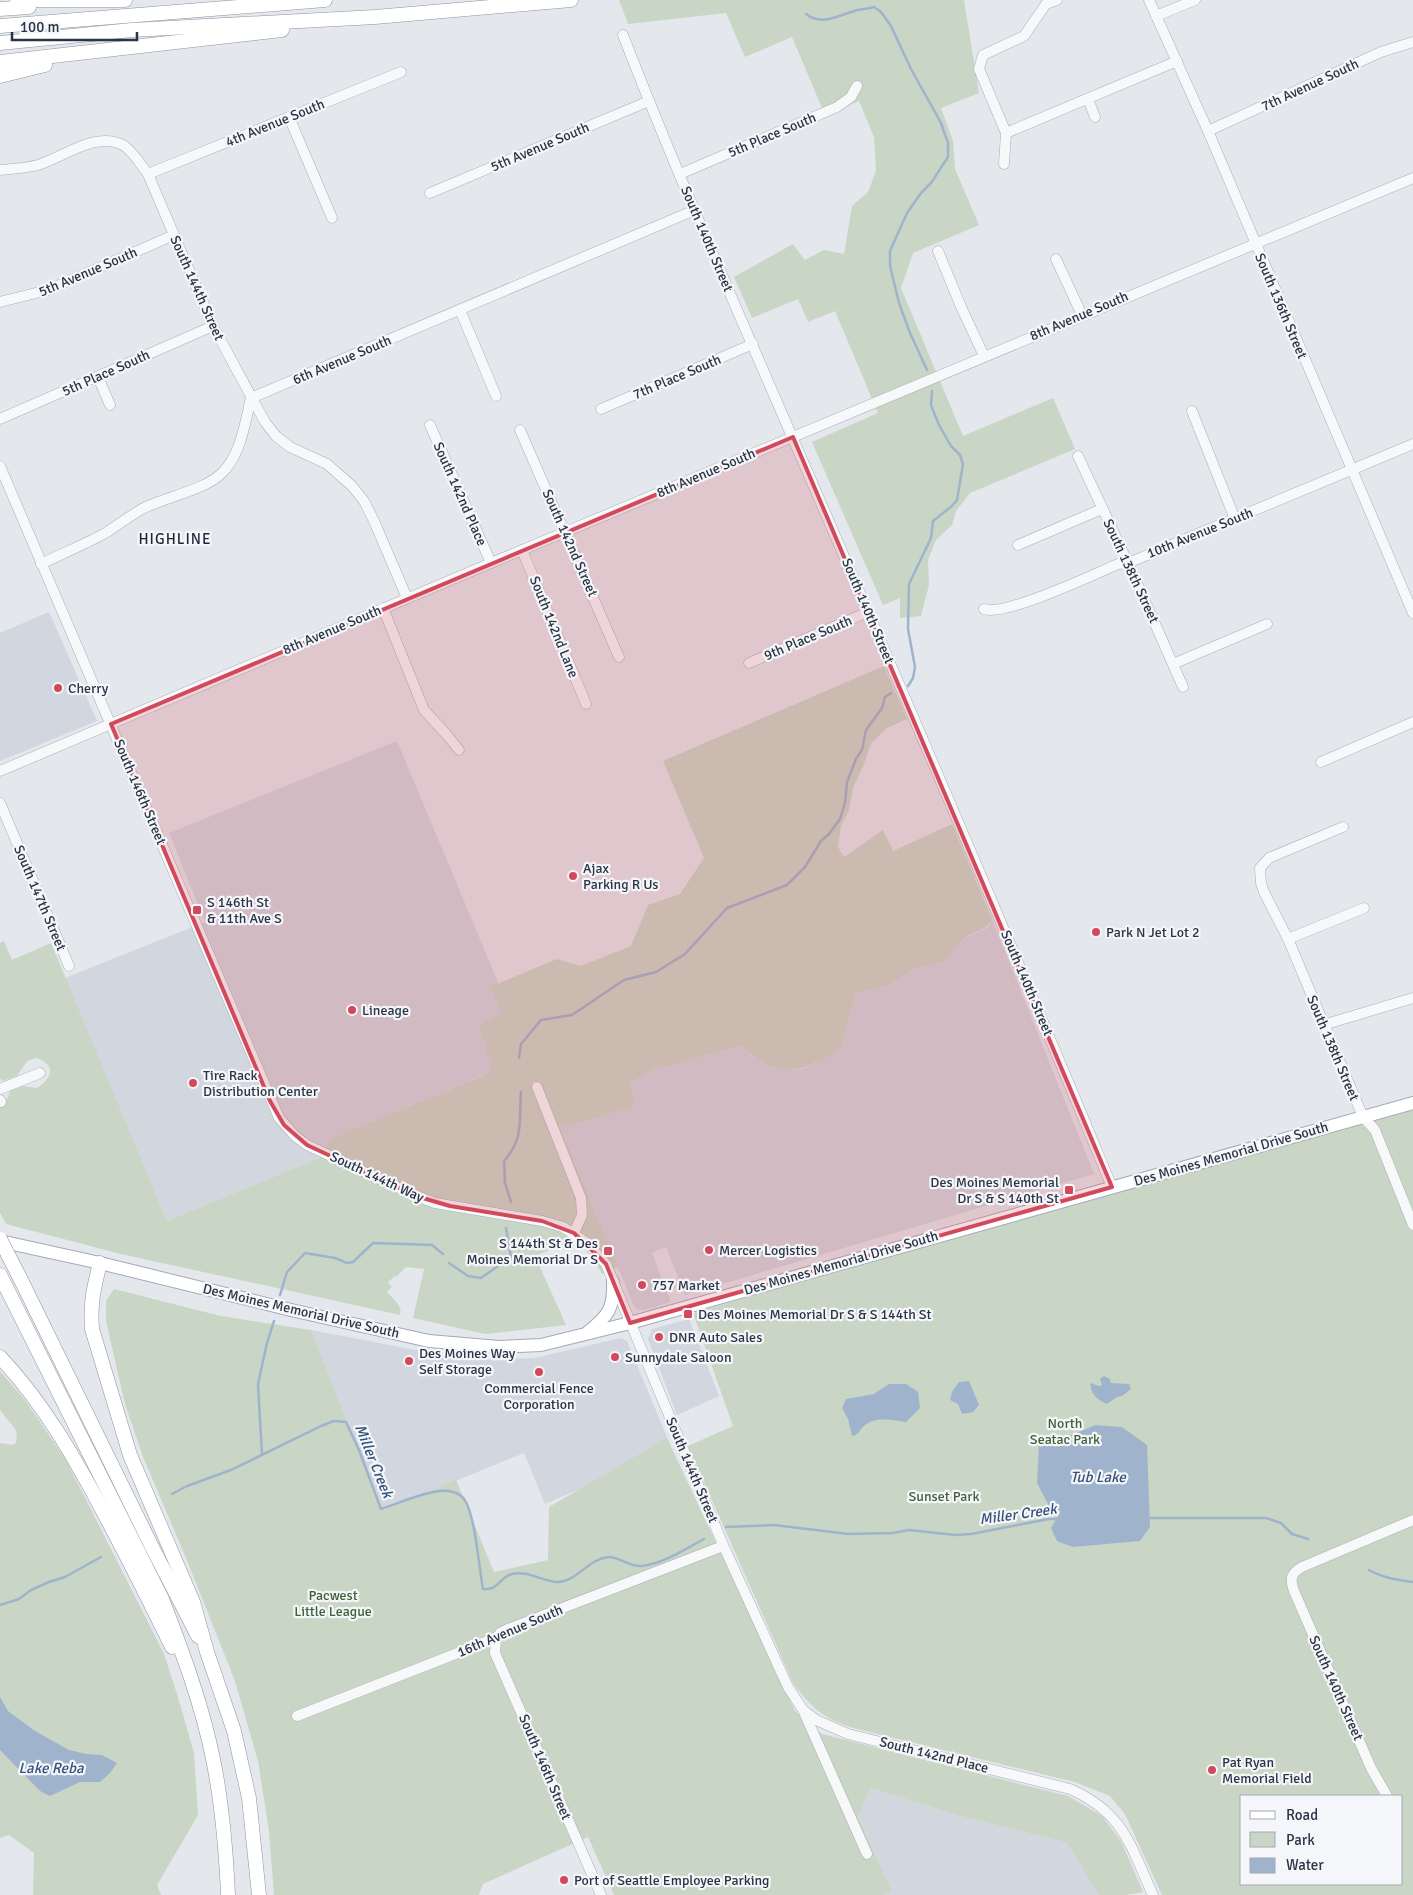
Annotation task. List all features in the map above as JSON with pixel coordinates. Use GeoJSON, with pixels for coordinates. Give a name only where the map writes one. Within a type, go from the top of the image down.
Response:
{"type":"FeatureCollection","features":[{"type":"Feature","properties":{"kind":"highway"},"geometry":{"type":"LineString","coordinates":[[17,0],[97,1]]}},
{"type":"Feature","properties":{"kind":"highway"},"geometry":{"type":"LineString","coordinates":[[0,9],[125,0]]}},
{"type":"Feature","properties":{"kind":"highway"},"geometry":{"type":"LineString","coordinates":[[0,26],[325,0]]}},
{"type":"Feature","properties":{"kind":"highway"},"geometry":{"type":"LineString","coordinates":[[0,43],[132,30],[375,17],[571,0]]}},
{"type":"Feature","properties":{"kind":"highway"},"geometry":{"type":"LineString","coordinates":[[0,62],[268,32],[375,17]]}},
{"type":"Feature","properties":{"kind":"highway"},"geometry":{"type":"LineString","coordinates":[[0,76],[105,51]]}},
{"type":"Feature","properties":{"kind":"highway"},"geometry":{"type":"LineString","coordinates":[[0,1240],[152,1547],[207,1652]]}},
{"type":"Feature","properties":{"kind":"highway"},"geometry":{"type":"LineString","coordinates":[[100,1263],[91,1308],[95,1338],[130,1455],[193,1602],[207,1652],[222,1690],[245,1778],[254,1832],[259,1895]]}},
{"type":"Feature","properties":{"kind":"highway"},"geometry":{"type":"LineString","coordinates":[[1,1276],[162,1599],[182,1651],[196,1694],[213,1759],[223,1826],[228,1895]]}},
{"type":"Feature","properties":{"kind":"highway"},"geometry":{"type":"LineString","coordinates":[[0,1357],[32,1394],[64,1441],[128,1558],[196,1694]]}},
{"type":"Feature","properties":{"kind":"main road","name":"Des Moines Memorial Drive South"},"geometry":{"type":"LineString","coordinates":[[0,1240],[429,1341],[499,1348],[541,1345],[630,1323],[1413,1103]]}},
{"type":"Feature","properties":{"kind":"main road"},"geometry":{"type":"LineString","coordinates":[[587,1334],[612,1307],[613,1282]]}},
{"type":"Feature","properties":{"kind":"street"},"geometry":{"type":"LineString","coordinates":[[1004,164],[1006,133],[979,69],[983,56],[1024,36],[1046,4],[1058,0]]}},
{"type":"Feature","properties":{"kind":"street","name":"South 136th Street"},"geometry":{"type":"LineString","coordinates":[[1149,0],[1208,131],[1413,613]]}},
{"type":"Feature","properties":{"kind":"street"},"geometry":{"type":"LineString","coordinates":[[1156,16],[1195,0]]}},
{"type":"Feature","properties":{"kind":"street","name":"South 140th Street"},"geometry":{"type":"LineString","coordinates":[[623,35],[694,210],[868,612],[1112,1187]]}},
{"type":"Feature","properties":{"kind":"street","name":"7th Avenue South"},"geometry":{"type":"LineString","coordinates":[[1208,131],[1380,52],[1413,42]]}},
{"type":"Feature","properties":{"kind":"street"},"geometry":{"type":"LineString","coordinates":[[1006,133],[1177,62]]}},
{"type":"Feature","properties":{"kind":"street","name":"4th Avenue South"},"geometry":{"type":"LineString","coordinates":[[148,174],[402,72]]}},
{"type":"Feature","properties":{"kind":"street","name":"5th Place South"},"geometry":{"type":"LineString","coordinates":[[680,174],[837,108],[851,97],[857,86]]}},
{"type":"Feature","properties":{"kind":"street"},"geometry":{"type":"LineString","coordinates":[[1088,99],[1095,117]]}},
{"type":"Feature","properties":{"kind":"street","name":"5th Avenue South"},"geometry":{"type":"LineString","coordinates":[[430,193],[649,102]]}},
{"type":"Feature","properties":{"kind":"street"},"geometry":{"type":"LineString","coordinates":[[289,117],[332,218]]}},
{"type":"Feature","properties":{"kind":"street","name":"South 144th Street"},"geometry":{"type":"LineString","coordinates":[[0,170],[38,165],[91,144],[107,141],[124,146],[148,174],[213,326],[265,422],[276,436],[290,447],[326,464],[352,486],[364,501],[374,521],[407,598]]}},
{"type":"Feature","properties":{"kind":"street","name":"8th Avenue South"},"geometry":{"type":"LineString","coordinates":[[0,771],[490,563],[1413,178]]}},
{"type":"Feature","properties":{"kind":"street","name":"6th Avenue South"},"geometry":{"type":"LineString","coordinates":[[252,398],[694,210]]}},
{"type":"Feature","properties":{"kind":"street","name":"5th Avenue South"},"geometry":{"type":"LineString","coordinates":[[0,302],[48,290],[174,236]]}},
{"type":"Feature","properties":{"kind":"street"},"geometry":{"type":"LineString","coordinates":[[938,250],[984,356]]}},
{"type":"Feature","properties":{"kind":"street"},"geometry":{"type":"LineString","coordinates":[[1056,259],[1082,315]]}},
{"type":"Feature","properties":{"kind":"street"},"geometry":{"type":"LineString","coordinates":[[460,310],[496,396]]}},
{"type":"Feature","properties":{"kind":"street","name":"5th Place South"},"geometry":{"type":"LineString","coordinates":[[0,419],[213,326]]}},
{"type":"Feature","properties":{"kind":"street","name":"7th Place South"},"geometry":{"type":"LineString","coordinates":[[601,409],[753,344]]}},
{"type":"Feature","properties":{"kind":"street"},"geometry":{"type":"LineString","coordinates":[[98,376],[110,405]]}},
{"type":"Feature","properties":{"kind":"street"},"geometry":{"type":"LineString","coordinates":[[41,564],[94,538],[144,508],[193,489],[221,474],[229,464],[242,435],[252,398]]}},
{"type":"Feature","properties":{"kind":"street"},"geometry":{"type":"LineString","coordinates":[[1192,411],[1235,519]]}},
{"type":"Feature","properties":{"kind":"street","name":"South 142nd Place"},"geometry":{"type":"LineString","coordinates":[[430,425],[490,563]]}},
{"type":"Feature","properties":{"kind":"street","name":"South 142nd Street"},"geometry":{"type":"LineString","coordinates":[[520,430],[619,657]]}},
{"type":"Feature","properties":{"kind":"street","name":"10th Avenue South"},"geometry":{"type":"LineString","coordinates":[[984,609],[992,611],[1020,605],[1118,564],[1128,563],[1413,444]]}},
{"type":"Feature","properties":{"kind":"street","name":"South 138th Street"},"geometry":{"type":"LineString","coordinates":[[1078,456],[1183,687]]}},
{"type":"Feature","properties":{"kind":"street","name":"South 146th Street"},"geometry":{"type":"LineString","coordinates":[[0,466],[279,1118]]}},
{"type":"Feature","properties":{"kind":"street"},"geometry":{"type":"LineString","coordinates":[[1018,545],[1102,508]]}},
{"type":"Feature","properties":{"kind":"street","name":"South 142nd Lane"},"geometry":{"type":"LineString","coordinates":[[522,550],[586,704]]}},
{"type":"Feature","properties":{"kind":"street"},"geometry":{"type":"LineString","coordinates":[[383,608],[424,710],[459,750]]}},
{"type":"Feature","properties":{"kind":"street","name":"9th Place South"},"geometry":{"type":"LineString","coordinates":[[749,663],[868,612]]}},
{"type":"Feature","properties":{"kind":"street"},"geometry":{"type":"LineString","coordinates":[[1173,664],[1267,624]]}},
{"type":"Feature","properties":{"kind":"street"},"geometry":{"type":"LineString","coordinates":[[1320,762],[1413,722]]}},
{"type":"Feature","properties":{"kind":"street","name":"South 147th Street"},"geometry":{"type":"LineString","coordinates":[[0,803],[69,966]]}},
{"type":"Feature","properties":{"kind":"street","name":"South 138th Street"},"geometry":{"type":"LineString","coordinates":[[1344,827],[1269,858],[1260,868],[1261,883],[1288,938],[1363,1117],[1375,1130],[1413,1225]]}},
{"type":"Feature","properties":{"kind":"street"},"geometry":{"type":"LineString","coordinates":[[1288,938],[1364,908]]}},
{"type":"Feature","properties":{"kind":"street"},"geometry":{"type":"LineString","coordinates":[[1323,1025],[1413,998]]}},
{"type":"Feature","properties":{"kind":"street"},"geometry":{"type":"LineString","coordinates":[[0,1089],[40,1073]]}},
{"type":"Feature","properties":{"kind":"street"},"geometry":{"type":"LineString","coordinates":[[537,1087],[581,1198],[582,1215],[574,1233]]}},
{"type":"Feature","properties":{"kind":"street","name":"South 144th Way"},"geometry":{"type":"LineString","coordinates":[[279,1118],[295,1136],[307,1144],[416,1196],[450,1206],[542,1221],[563,1227],[574,1233]]}},
{"type":"Feature","properties":{"kind":"street","name":"South 144th Street"},"geometry":{"type":"LineString","coordinates":[[574,1233],[597,1252],[606,1264],[723,1546],[788,1687],[803,1710],[867,1854]]}},
{"type":"Feature","properties":{"kind":"street","name":"South 140th Street"},"geometry":{"type":"LineString","coordinates":[[1386,1795],[1371,1768],[1294,1591],[1291,1578],[1292,1573],[1302,1567],[1413,1520]]}},
{"type":"Feature","properties":{"kind":"street","name":"16th Avenue South"},"geometry":{"type":"LineString","coordinates":[[297,1716],[496,1638],[500,1633],[508,1629],[723,1546]]}},
{"type":"Feature","properties":{"kind":"street","name":"South 146th Street"},"geometry":{"type":"LineString","coordinates":[[496,1638],[494,1645],[495,1653],[601,1895]]}},
{"type":"Feature","properties":{"kind":"street","name":"South 142nd Place"},"geometry":{"type":"LineString","coordinates":[[803,1710],[816,1720],[848,1734],[1070,1789],[1096,1802],[1119,1824],[1153,1895]]}},
{"type":"Feature","properties":{"kind":"highlighted area"},"geometry":{"type":"Polygon","coordinates":[[[793,437],[1112,1187],[630,1323],[606,1264],[574,1233],[542,1221],[450,1206],[416,1196],[307,1145],[284,1125],[270,1101],[111,724],[793,437]]]}},
{"type":"Feature","properties":{"kind":"shaded area"},"geometry":{"type":"Polygon","coordinates":[[[49,612],[97,721],[0,761],[0,633],[49,612]]]}},
{"type":"Feature","properties":{"kind":"shaded area"},"geometry":{"type":"Polygon","coordinates":[[[397,741],[529,1056],[332,1138],[319,1158],[167,1221],[65,978],[205,922],[169,833],[397,741]]]}},
{"type":"Feature","properties":{"kind":"shaded area"},"geometry":{"type":"Polygon","coordinates":[[[992,919],[1094,1174],[685,1295],[666,1247],[652,1253],[671,1302],[644,1310],[637,1309],[634,1306],[559,1125],[571,1125],[631,1108],[635,1101],[630,1083],[653,1070],[741,1046],[752,1056],[772,1067],[787,1070],[802,1069],[816,1063],[840,1049],[856,993],[890,985],[914,969],[948,960],[954,947],[965,938],[987,928],[992,919]]]}},
{"type":"Feature","properties":{"kind":"shaded area"},"geometry":{"type":"Polygon","coordinates":[[[689,1319],[719,1396],[677,1415],[648,1339],[652,1329],[689,1319]]]}},
{"type":"Feature","properties":{"kind":"shaded area"},"geometry":{"type":"Polygon","coordinates":[[[311,1330],[452,1357],[485,1360],[535,1358],[621,1338],[627,1341],[672,1449],[545,1504],[524,1453],[383,1510],[311,1330]]]}},
{"type":"Feature","properties":{"kind":"shaded area"},"geometry":{"type":"Polygon","coordinates":[[[871,1788],[959,1816],[1067,1843],[1099,1895],[882,1895],[892,1891],[858,1815],[871,1788]]]}},
{"type":"Feature","properties":{"kind":"green space"},"geometry":{"type":"Polygon","coordinates":[[[619,0],[964,0],[979,93],[941,108],[953,141],[955,169],[979,225],[913,253],[901,288],[963,436],[1053,398],[1075,449],[970,493],[956,511],[952,525],[936,540],[928,560],[929,585],[921,616],[900,618],[900,598],[883,605],[812,442],[878,413],[835,311],[808,322],[798,299],[752,318],[734,277],[793,244],[805,260],[824,250],[844,254],[852,206],[868,192],[876,171],[874,137],[859,101],[825,115],[792,37],[745,57],[726,13],[628,24],[619,0]]]}},
{"type":"Feature","properties":{"kind":"green space"},"geometry":{"type":"Polygon","coordinates":[[[884,666],[907,719],[887,728],[871,743],[853,788],[849,810],[841,826],[838,847],[844,857],[883,830],[893,851],[952,824],[992,919],[984,929],[966,937],[960,942],[948,960],[914,969],[890,985],[856,993],[840,1049],[813,1064],[790,1070],[778,1068],[755,1057],[741,1046],[653,1070],[630,1083],[635,1101],[631,1108],[571,1125],[559,1125],[618,1267],[602,1274],[581,1237],[535,1256],[566,1325],[485,1334],[413,1318],[424,1269],[406,1267],[388,1282],[392,1287],[387,1292],[399,1305],[400,1315],[121,1254],[6,1224],[0,1213],[0,1102],[8,1098],[10,1090],[23,1086],[37,1088],[46,1080],[50,1072],[47,1064],[36,1058],[27,1061],[17,1076],[2,1081],[0,1079],[0,943],[4,941],[12,960],[51,943],[167,1221],[319,1158],[332,1138],[487,1074],[494,1059],[487,1056],[486,1046],[479,1030],[483,1022],[502,1013],[490,987],[557,959],[581,966],[631,946],[648,905],[680,894],[704,858],[663,761],[884,666]]]}},
{"type":"Feature","properties":{"kind":"green space","name":"North Seatac Park"},"geometry":{"type":"Polygon","coordinates":[[[1413,1108],[1413,1895],[1162,1895],[1125,1814],[1110,1796],[1075,1782],[853,1728],[825,1716],[812,1706],[793,1683],[688,1446],[733,1426],[693,1313],[1413,1108]],[[1292,1586],[1361,1734],[1299,1589],[1292,1586]]]}},
{"type":"Feature","properties":{"kind":"green space","name":"Pacwest Little League"},"geometry":{"type":"Polygon","coordinates":[[[114,1289],[221,1316],[311,1330],[380,1503],[385,1508],[384,1510],[456,1480],[494,1572],[548,1560],[549,1507],[667,1438],[795,1711],[822,1734],[1068,1796],[1102,1816],[1121,1841],[1143,1892],[1126,1895],[1099,1895],[1067,1843],[959,1816],[871,1788],[858,1816],[892,1891],[882,1895],[614,1895],[588,1837],[483,1884],[479,1895],[274,1895],[269,1831],[258,1761],[235,1681],[143,1457],[125,1404],[106,1321],[106,1301],[114,1289]]]}},
{"type":"Feature","properties":{"kind":"green space"},"geometry":{"type":"Polygon","coordinates":[[[0,1371],[25,1400],[66,1460],[164,1654],[177,1694],[194,1753],[198,1815],[157,1885],[161,1895],[33,1895],[34,1853],[9,1835],[0,1838],[0,1443],[12,1445],[16,1443],[17,1434],[0,1410],[0,1371]]]}},
{"type":"Feature","properties":{"kind":"water"},"geometry":{"type":"Polygon","coordinates":[[[1104,1376],[1110,1379],[1111,1383],[1129,1384],[1131,1389],[1107,1404],[1097,1398],[1093,1393],[1090,1383],[1102,1385],[1100,1379],[1104,1376]]]}},
{"type":"Feature","properties":{"kind":"water"},"geometry":{"type":"Polygon","coordinates":[[[969,1381],[979,1405],[973,1412],[962,1414],[958,1404],[950,1400],[952,1392],[959,1382],[969,1381]]]}},
{"type":"Feature","properties":{"kind":"water"},"geometry":{"type":"Polygon","coordinates":[[[889,1384],[906,1384],[918,1392],[920,1408],[906,1422],[895,1420],[873,1421],[864,1426],[856,1435],[852,1436],[848,1419],[842,1408],[846,1399],[874,1394],[889,1384]]]}},
{"type":"Feature","properties":{"kind":"water","name":"Tub Lake"},"geometry":{"type":"Polygon","coordinates":[[[1095,1425],[1122,1427],[1147,1445],[1150,1527],[1140,1541],[1073,1547],[1057,1541],[1051,1528],[1061,1511],[1049,1506],[1037,1483],[1039,1443],[1050,1436],[1070,1436],[1095,1425]]]}},
{"type":"Feature","properties":{"kind":"water","name":"Lake Reba"},"geometry":{"type":"Polygon","coordinates":[[[0,1697],[8,1711],[35,1731],[69,1750],[102,1755],[117,1763],[100,1782],[80,1782],[50,1796],[40,1791],[0,1750],[0,1697]]]}},
{"type":"Feature","properties":{"kind":"waterway"},"geometry":{"type":"LineString","coordinates":[[806,14],[812,18],[824,20],[856,10],[874,7],[881,12],[891,26],[911,69],[941,123],[948,143],[948,157],[931,183],[921,193],[907,213],[890,251],[890,266],[899,303],[927,370]]}},
{"type":"Feature","properties":{"kind":"waterway"},"geometry":{"type":"LineString","coordinates":[[908,686],[913,678],[915,667],[908,629],[909,584],[931,538],[933,521],[957,500],[963,464],[960,455],[951,446],[939,425],[931,405],[932,391]]}},
{"type":"Feature","properties":{"kind":"waterway"},"geometry":{"type":"LineString","coordinates":[[519,1058],[521,1044],[541,1020],[572,1015],[624,980],[656,972],[685,954],[727,908],[787,885],[805,867],[821,841],[840,819],[845,803],[847,782],[856,759],[862,750],[866,730],[882,708],[885,697],[891,693]]}},
{"type":"Feature","properties":{"kind":"waterway"},"geometry":{"type":"LineString","coordinates":[[511,1202],[505,1183],[504,1161],[518,1137],[521,1092]]}},
{"type":"Feature","properties":{"kind":"waterway"},"geometry":{"type":"LineString","coordinates":[[449,1263],[468,1276],[481,1278],[511,1257],[506,1228]]}},
{"type":"Feature","properties":{"kind":"waterway","name":"Miller Creek"},"geometry":{"type":"LineString","coordinates":[[280,1295],[287,1272],[305,1253],[335,1258],[347,1263],[353,1262],[373,1243],[432,1245],[443,1254]]}},
{"type":"Feature","properties":{"kind":"waterway","name":"Miller Creek"},"geometry":{"type":"LineString","coordinates":[[262,1454],[258,1384],[274,1321]]}},
{"type":"Feature","properties":{"kind":"waterway","name":"Miller Creek"},"geometry":{"type":"LineString","coordinates":[[172,1494],[187,1486],[231,1470],[321,1426],[334,1421],[346,1422],[359,1450],[381,1509],[418,1496],[440,1491],[453,1492],[464,1499],[474,1528],[483,1589],[492,1588],[504,1578],[518,1573],[551,1581],[564,1581],[577,1575],[594,1562],[608,1557],[637,1566],[649,1565],[674,1556],[704,1539]]}},
{"type":"Feature","properties":{"kind":"waterway","name":"Miller Creek"},"geometry":{"type":"LineString","coordinates":[[1148,1518],[1266,1518],[1281,1523],[1292,1534],[1308,1539]]}},
{"type":"Feature","properties":{"kind":"waterway","name":"Miller Creek"},"geometry":{"type":"LineString","coordinates":[[726,1527],[774,1525],[849,1534],[893,1533],[909,1530],[955,1535],[1058,1519]]}},
{"type":"Feature","properties":{"kind":"waterway","name":"Miller Creek"},"geometry":{"type":"LineString","coordinates":[[0,1605],[19,1599],[31,1590],[65,1577],[101,1557]]}},
{"type":"Feature","properties":{"kind":"waterway","name":"Miller Creek"},"geometry":{"type":"LineString","coordinates":[[1369,1570],[1385,1577],[1413,1582]]}},
{"type":"Feature","properties":{"kind":"place","name":"Cherry"},"geometry":{"type":"Point","coordinates":[58,688]}},
{"type":"Feature","properties":{"kind":"place","name":"Ajax Parking R Us"},"geometry":{"type":"Point","coordinates":[573,876]}},
{"type":"Feature","properties":{"kind":"place","name":"S 146th St & 11th Ave S"},"geometry":{"type":"Point","coordinates":[197,910]}},
{"type":"Feature","properties":{"kind":"place","name":"Park N Jet Lot 2"},"geometry":{"type":"Point","coordinates":[1096,932]}},
{"type":"Feature","properties":{"kind":"place","name":"Lineage"},"geometry":{"type":"Point","coordinates":[352,1010]}},
{"type":"Feature","properties":{"kind":"place","name":"Tire Rack Distribution Center"},"geometry":{"type":"Point","coordinates":[193,1083]}},
{"type":"Feature","properties":{"kind":"place","name":"Des Moines Memorial Dr S & S 140th St"},"geometry":{"type":"Point","coordinates":[1069,1190]}},
{"type":"Feature","properties":{"kind":"place","name":"Mercer Logistics"},"geometry":{"type":"Point","coordinates":[709,1250]}},
{"type":"Feature","properties":{"kind":"place","name":"S 144th St & Des Moines Memorial Dr S"},"geometry":{"type":"Point","coordinates":[608,1251]}},
{"type":"Feature","properties":{"kind":"place","name":"757 Market"},"geometry":{"type":"Point","coordinates":[642,1285]}},
{"type":"Feature","properties":{"kind":"place","name":"Des Moines Memorial Dr S & S 144th St"},"geometry":{"type":"Point","coordinates":[688,1314]}},
{"type":"Feature","properties":{"kind":"place","name":"DNR Auto Sales"},"geometry":{"type":"Point","coordinates":[659,1337]}},
{"type":"Feature","properties":{"kind":"place","name":"Sunnydale Saloon"},"geometry":{"type":"Point","coordinates":[615,1357]}},
{"type":"Feature","properties":{"kind":"place","name":"Des Moines Way Self Storage"},"geometry":{"type":"Point","coordinates":[409,1361]}},
{"type":"Feature","properties":{"kind":"place","name":"Commercial Fence Corporation"},"geometry":{"type":"Point","coordinates":[539,1372]}},
{"type":"Feature","properties":{"kind":"place","name":"Pat Ryan Memorial Field"},"geometry":{"type":"Point","coordinates":[1212,1770]}},
{"type":"Feature","properties":{"kind":"place","name":"Port of Seattle Employee Parking"},"geometry":{"type":"Point","coordinates":[564,1880]}},
{"type":"Feature","properties":{"kind":"district","name":"HIGHLINE"},"geometry":{"type":"Point","coordinates":[175,539]}},
{"type":"Feature","properties":{"kind":"park label","name":"Sunset Park"},"geometry":{"type":"Point","coordinates":[944,1496]}}]}
